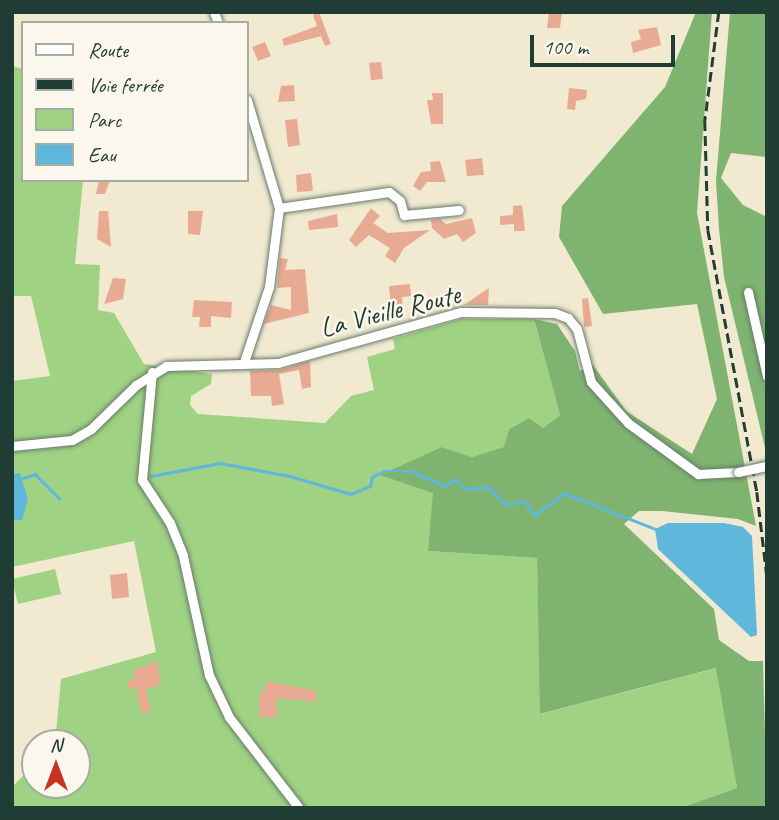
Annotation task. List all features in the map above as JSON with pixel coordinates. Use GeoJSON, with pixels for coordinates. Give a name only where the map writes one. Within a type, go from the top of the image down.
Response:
{"type":"FeatureCollection","features":[{"type":"Feature","properties":{"kind":"street"},"geometry":{"type":"LineString","coordinates":[[244,362],[269,287],[279,208],[248,103]]}},
{"type":"Feature","properties":{"kind":"street"},"geometry":{"type":"LineString","coordinates":[[279,208],[389,192],[400,201],[404,215],[459,210]]}},
{"type":"Feature","properties":{"kind":"street"},"geometry":{"type":"LineString","coordinates":[[748,292],[767,376]]}},
{"type":"Feature","properties":{"kind":"street","name":"La Vieille Route"},"geometry":{"type":"LineString","coordinates":[[12,446],[51,446],[72,440],[91,429],[152,372],[184,362],[278,363],[461,312],[555,313],[568,318],[577,329],[591,382],[628,422],[698,474],[738,472],[767,466]]}},
{"type":"Feature","properties":{"kind":"street"},"geometry":{"type":"LineString","coordinates":[[152,372],[142,480],[170,523],[183,556],[209,675],[229,717],[299,808]]}},
{"type":"Feature","properties":{"kind":"green space"},"geometry":{"type":"Polygon","coordinates":[[[696,12],[712,12],[697,213],[756,526],[738,519],[662,511],[639,511],[624,524],[714,609],[719,640],[749,661],[763,661],[767,808],[680,808],[737,788],[716,668],[540,714],[537,558],[428,551],[433,493],[380,475],[442,447],[472,457],[504,447],[509,429],[529,418],[543,428],[560,415],[534,319],[557,324],[575,351],[580,371],[593,365],[626,411],[692,454],[717,399],[697,304],[603,314],[559,237],[562,206],[665,87],[696,12]]]}},
{"type":"Feature","properties":{"kind":"green space"},"geometry":{"type":"Polygon","coordinates":[[[730,12],[767,12],[767,157],[731,153],[721,178],[743,205],[767,217],[767,456],[724,277],[719,229],[716,181],[730,12]]]}},
{"type":"Feature","properties":{"kind":"green space"},"geometry":{"type":"Polygon","coordinates":[[[12,66],[21,68],[21,182],[83,182],[75,264],[100,265],[98,310],[114,313],[144,364],[212,374],[211,384],[191,396],[190,405],[198,414],[325,423],[351,396],[374,390],[367,357],[395,349],[393,339],[461,319],[534,319],[560,415],[543,428],[529,418],[509,429],[505,447],[472,457],[442,447],[428,551],[537,558],[541,714],[717,668],[737,788],[680,808],[12,808],[12,787],[21,778],[21,799],[91,799],[91,729],[56,729],[61,679],[156,652],[134,541],[12,567],[12,381],[50,376],[31,296],[12,296],[12,66]]]}},
{"type":"Feature","properties":{"kind":"green space"},"geometry":{"type":"Polygon","coordinates":[[[55,569],[61,594],[18,604],[12,579],[55,569]]]}},
{"type":"Feature","properties":{"kind":"water"},"geometry":{"type":"Polygon","coordinates":[[[20,473],[28,499],[22,520],[12,520],[12,475],[20,473]]]}},
{"type":"Feature","properties":{"kind":"water"},"geometry":{"type":"Polygon","coordinates":[[[668,523],[724,523],[743,527],[752,536],[757,635],[751,637],[658,549],[655,529],[668,523]]]}},
{"type":"Feature","properties":{"kind":"building"},"geometry":{"type":"Polygon","coordinates":[[[319,12],[331,44],[325,46],[321,36],[284,46],[282,39],[317,26],[313,15],[319,12]]]}},
{"type":"Feature","properties":{"kind":"building"},"geometry":{"type":"Polygon","coordinates":[[[549,12],[562,12],[560,28],[547,28],[549,12]]]}},
{"type":"Feature","properties":{"kind":"building"},"geometry":{"type":"Polygon","coordinates":[[[657,27],[661,45],[633,53],[631,42],[641,39],[638,30],[657,27]]]}},
{"type":"Feature","properties":{"kind":"building"},"geometry":{"type":"Polygon","coordinates":[[[265,42],[271,56],[258,61],[252,47],[265,42]]]}},
{"type":"Feature","properties":{"kind":"building"},"geometry":{"type":"Polygon","coordinates":[[[381,62],[383,79],[371,80],[369,63],[381,62]]]}},
{"type":"Feature","properties":{"kind":"building"},"geometry":{"type":"Polygon","coordinates":[[[294,85],[295,101],[278,102],[281,86],[294,85]]]}},
{"type":"Feature","properties":{"kind":"building"},"geometry":{"type":"Polygon","coordinates":[[[569,88],[587,90],[586,99],[576,101],[575,110],[567,109],[569,88]]]}},
{"type":"Feature","properties":{"kind":"building"},"geometry":{"type":"Polygon","coordinates":[[[432,93],[443,93],[443,124],[431,124],[427,100],[433,100],[432,93]]]}},
{"type":"Feature","properties":{"kind":"building"},"geometry":{"type":"Polygon","coordinates":[[[297,119],[300,145],[288,147],[285,120],[297,119]]]}},
{"type":"Feature","properties":{"kind":"building"},"geometry":{"type":"Polygon","coordinates":[[[482,158],[484,175],[467,176],[465,160],[482,158]]]}},
{"type":"Feature","properties":{"kind":"building"},"geometry":{"type":"Polygon","coordinates":[[[440,161],[446,182],[427,182],[420,191],[413,186],[421,172],[431,171],[430,162],[440,161]]]}},
{"type":"Feature","properties":{"kind":"building"},"geometry":{"type":"Polygon","coordinates":[[[311,173],[313,191],[297,192],[296,175],[311,173]]]}},
{"type":"Feature","properties":{"kind":"building"},"geometry":{"type":"Polygon","coordinates":[[[99,182],[109,182],[105,194],[96,194],[99,182]]]}},
{"type":"Feature","properties":{"kind":"building"},"geometry":{"type":"Polygon","coordinates":[[[522,205],[525,231],[514,231],[514,224],[500,225],[500,216],[513,215],[513,206],[522,205]]]}},
{"type":"Feature","properties":{"kind":"building"},"geometry":{"type":"Polygon","coordinates":[[[371,208],[380,216],[373,223],[388,233],[430,230],[404,248],[395,263],[385,256],[390,248],[369,235],[356,247],[349,240],[371,208]]]}},
{"type":"Feature","properties":{"kind":"building"},"geometry":{"type":"Polygon","coordinates":[[[99,211],[108,211],[111,247],[97,239],[99,211]]]}},
{"type":"Feature","properties":{"kind":"building"},"geometry":{"type":"Polygon","coordinates":[[[188,211],[203,211],[200,235],[188,234],[188,211]]]}},
{"type":"Feature","properties":{"kind":"building"},"geometry":{"type":"Polygon","coordinates":[[[337,214],[338,227],[309,230],[308,221],[337,214]]]}},
{"type":"Feature","properties":{"kind":"building"},"geometry":{"type":"Polygon","coordinates":[[[472,218],[476,233],[463,242],[457,234],[444,239],[432,228],[431,220],[440,219],[446,224],[472,218]]]}},
{"type":"Feature","properties":{"kind":"building"},"geometry":{"type":"Polygon","coordinates":[[[280,258],[288,259],[285,270],[305,269],[309,313],[264,324],[271,305],[291,310],[291,287],[277,288],[280,258]]]}},
{"type":"Feature","properties":{"kind":"building"},"geometry":{"type":"Polygon","coordinates":[[[113,278],[126,279],[123,299],[104,304],[113,278]]]}},
{"type":"Feature","properties":{"kind":"building"},"geometry":{"type":"Polygon","coordinates":[[[410,284],[411,296],[402,297],[403,312],[392,319],[389,286],[410,284]]]}},
{"type":"Feature","properties":{"kind":"building"},"geometry":{"type":"Polygon","coordinates":[[[489,288],[488,305],[464,305],[480,294],[489,288]]]}},
{"type":"Feature","properties":{"kind":"building"},"geometry":{"type":"Polygon","coordinates":[[[588,298],[592,326],[584,327],[582,299],[588,298]]]}},
{"type":"Feature","properties":{"kind":"building"},"geometry":{"type":"Polygon","coordinates":[[[194,300],[232,302],[231,318],[211,316],[211,327],[199,327],[200,317],[192,317],[194,300]]]}},
{"type":"Feature","properties":{"kind":"building"},"geometry":{"type":"Polygon","coordinates":[[[310,361],[311,387],[302,389],[299,370],[279,374],[284,404],[272,406],[271,396],[251,396],[250,371],[280,370],[310,361]]]}},
{"type":"Feature","properties":{"kind":"building"},"geometry":{"type":"Polygon","coordinates":[[[127,573],[129,597],[112,599],[110,575],[127,573]]]}},
{"type":"Feature","properties":{"kind":"building"},"geometry":{"type":"Polygon","coordinates":[[[157,661],[161,685],[146,689],[151,711],[141,713],[136,687],[129,689],[127,680],[135,679],[133,671],[157,661]]]}},
{"type":"Feature","properties":{"kind":"building"},"geometry":{"type":"Polygon","coordinates":[[[266,681],[317,691],[315,702],[276,698],[277,717],[259,718],[260,691],[266,690],[266,681]]]}},
{"type":"Feature","properties":{"kind":"waterway"},"geometry":{"type":"LineString","coordinates":[[151,476],[220,463],[290,476],[351,494],[370,486],[372,477],[384,471],[411,471],[445,486],[454,479],[467,489],[489,487],[505,504],[524,501],[535,515],[564,493],[656,529]]}},
{"type":"Feature","properties":{"kind":"waterway"},"geometry":{"type":"LineString","coordinates":[[23,478],[35,474],[60,499]]}},
{"type":"Feature","properties":{"kind":"railway"},"geometry":{"type":"LineString","coordinates":[[719,12],[705,121],[708,230],[757,492],[767,576]]}}]}
